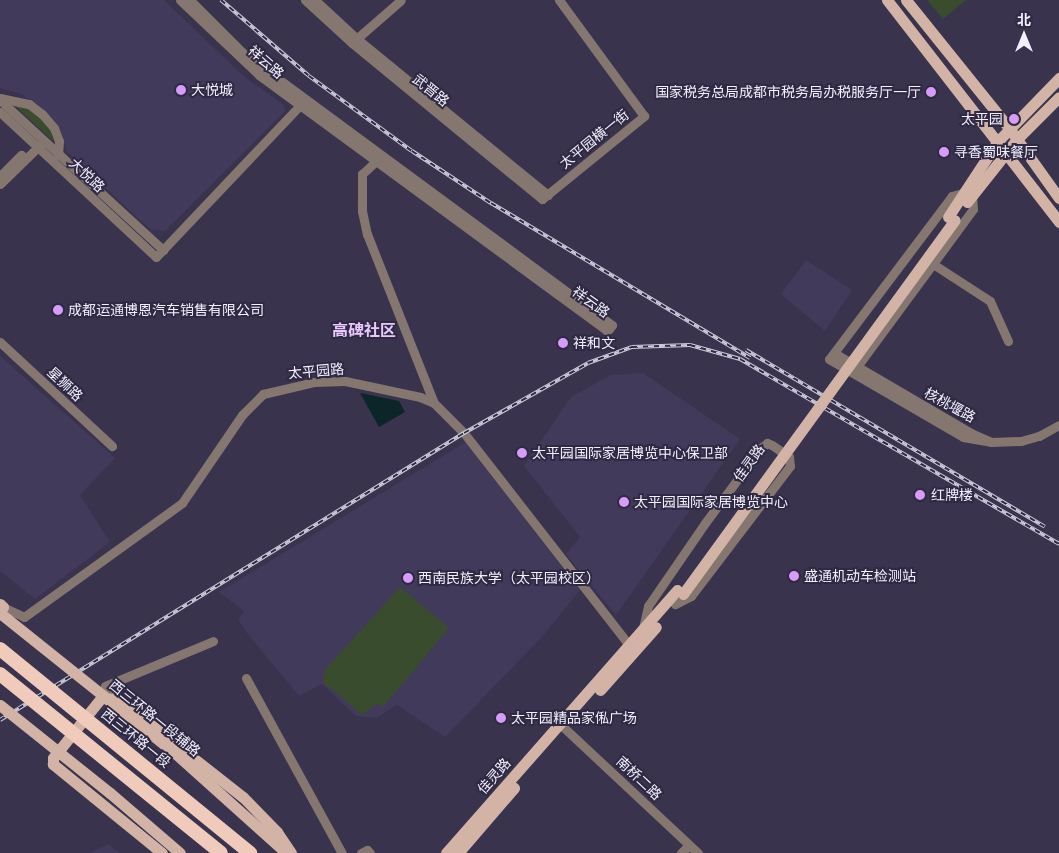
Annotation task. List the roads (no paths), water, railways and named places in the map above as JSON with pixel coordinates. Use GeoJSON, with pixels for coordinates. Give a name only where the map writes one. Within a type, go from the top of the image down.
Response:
{"type":"FeatureCollection","features":[{"type":"Feature","properties":{"kind":"highway","name":"西三环路一段"},"geometry":{"type":"LineString","coordinates":[[0,649],[250,853]]}},
{"type":"Feature","properties":{"kind":"highway"},"geometry":{"type":"LineString","coordinates":[[0,674],[221,853]]}},
{"type":"Feature","properties":{"kind":"main road"},"geometry":{"type":"LineString","coordinates":[[887,0],[1007,152],[1059,222]]}},
{"type":"Feature","properties":{"kind":"main road"},"geometry":{"type":"LineString","coordinates":[[906,0],[1009,128],[1059,198]]}},
{"type":"Feature","properties":{"kind":"main road","name":"佳灵路"},"geometry":{"type":"LineString","coordinates":[[969,194],[998,141],[1059,78]]}},
{"type":"Feature","properties":{"kind":"main road","name":"佳灵路"},"geometry":{"type":"LineString","coordinates":[[632,649],[642,631],[680,592],[969,194],[1017,139],[1059,97]]}},
{"type":"Feature","properties":{"kind":"main road","name":"佳灵路"},"geometry":{"type":"LineString","coordinates":[[446,853],[675,604],[680,592]]}},
{"type":"Feature","properties":{"kind":"main road","name":"西三环路一段辅路"},"geometry":{"type":"LineString","coordinates":[[1,609],[176,754],[286,853]]}},
{"type":"Feature","properties":{"kind":"main road"},"geometry":{"type":"LineString","coordinates":[[162,853],[53,764],[53,758],[100,698],[113,699],[163,733],[243,797],[277,832],[291,853]]}},
{"type":"Feature","properties":{"kind":"main road"},"geometry":{"type":"LineString","coordinates":[[0,705],[110,793],[180,853]]}},
{"type":"Feature","properties":{"kind":"main road","name":"佳灵路"},"geometry":{"type":"LineString","coordinates":[[458,853],[562,727]]}},
{"type":"Feature","properties":{"kind":"street","name":"祥云路"},"geometry":{"type":"LineString","coordinates":[[180,0],[259,75],[302,103],[612,325],[610,329],[606,330],[376,162],[302,103],[243,53],[190,0]]}},
{"type":"Feature","properties":{"kind":"street","name":"武晋路"},"geometry":{"type":"LineString","coordinates":[[305,0],[545,197]]}},
{"type":"Feature","properties":{"kind":"street","name":"武晋路"},"geometry":{"type":"LineString","coordinates":[[315,0],[354,40]]}},
{"type":"Feature","properties":{"kind":"street"},"geometry":{"type":"LineString","coordinates":[[354,40],[401,0]]}},
{"type":"Feature","properties":{"kind":"street","name":"太平园横一街"},"geometry":{"type":"LineString","coordinates":[[545,197],[644,116],[559,0]]}},
{"type":"Feature","properties":{"kind":"street"},"geometry":{"type":"LineString","coordinates":[[0,99],[38,142],[58,155],[163,250],[302,103]]}},
{"type":"Feature","properties":{"kind":"street"},"geometry":{"type":"LineString","coordinates":[[0,99],[29,104],[42,114],[54,128],[58,141],[58,155]]}},
{"type":"Feature","properties":{"kind":"street","name":"大悦路"},"geometry":{"type":"LineString","coordinates":[[0,112],[38,142],[156,258],[163,250]]}},
{"type":"Feature","properties":{"kind":"street"},"geometry":{"type":"LineString","coordinates":[[0,176],[38,142]]}},
{"type":"Feature","properties":{"kind":"street"},"geometry":{"type":"LineString","coordinates":[[0,184],[38,142]]}},
{"type":"Feature","properties":{"kind":"street"},"geometry":{"type":"LineString","coordinates":[[376,162],[362,174],[362,211],[367,234],[434,403]]}},
{"type":"Feature","properties":{"kind":"street"},"geometry":{"type":"LineString","coordinates":[[854,371],[973,209],[969,194]]}},
{"type":"Feature","properties":{"kind":"street","name":"核桃堰路"},"geometry":{"type":"LineString","coordinates":[[969,194],[952,196],[829,359],[992,442],[1021,441],[1039,436],[1059,425]]}},
{"type":"Feature","properties":{"kind":"street"},"geometry":{"type":"LineString","coordinates":[[933,264],[990,301],[1008,341]]}},
{"type":"Feature","properties":{"kind":"street","name":"星狮路"},"geometry":{"type":"LineString","coordinates":[[0,342],[112,446]]}},
{"type":"Feature","properties":{"kind":"street","name":"太平园路"},"geometry":{"type":"LineString","coordinates":[[1,609],[24,617],[182,503],[242,415],[263,394],[314,382],[345,380],[420,397],[434,403],[464,433],[632,649]]}},
{"type":"Feature","properties":{"kind":"street"},"geometry":{"type":"LineString","coordinates":[[642,631],[648,606],[700,531],[762,448],[767,443],[772,444],[789,457],[790,466],[692,596],[675,604]]}},
{"type":"Feature","properties":{"kind":"street"},"geometry":{"type":"LineString","coordinates":[[113,699],[105,686],[213,641]]}},
{"type":"Feature","properties":{"kind":"street"},"geometry":{"type":"LineString","coordinates":[[246,678],[342,853]]}},
{"type":"Feature","properties":{"kind":"street","name":"南桥二路"},"geometry":{"type":"LineString","coordinates":[[562,727],[698,853]]}},
{"type":"Feature","properties":{"kind":"street"},"geometry":{"type":"LineString","coordinates":[[682,853],[689,844]]}},
{"type":"Feature","properties":{"kind":"street"},"geometry":{"type":"LineString","coordinates":[[361,853],[367,850],[370,853]]}},
{"type":"Feature","properties":{"kind":"railway"},"geometry":{"type":"LineString","coordinates":[[221,0],[309,76],[412,151],[491,203],[750,358]]}},
{"type":"Feature","properties":{"kind":"railway"},"geometry":{"type":"LineString","coordinates":[[0,720],[464,433],[588,363],[632,347],[690,345],[740,359],[1059,544]]}},
{"type":"Feature","properties":{"kind":"railway"},"geometry":{"type":"LineString","coordinates":[[746,350],[1045,527]]}},
{"type":"Feature","properties":{"kind":"place","name":"大悦城"},"geometry":{"type":"Point","coordinates":[181,90]}},
{"type":"Feature","properties":{"kind":"place","name":"国家税务总局成都市税务局办税服务厅一厅"},"geometry":{"type":"Point","coordinates":[931,92]}},
{"type":"Feature","properties":{"kind":"place","name":"太平园"},"geometry":{"type":"Point","coordinates":[1014,119]}},
{"type":"Feature","properties":{"kind":"place","name":"寻香蜀味餐厅"},"geometry":{"type":"Point","coordinates":[944,152]}},
{"type":"Feature","properties":{"kind":"place","name":"成都运通博恩汽车销售有限公司"},"geometry":{"type":"Point","coordinates":[58,310]}},
{"type":"Feature","properties":{"kind":"place","name":"祥和文"},"geometry":{"type":"Point","coordinates":[563,343]}},
{"type":"Feature","properties":{"kind":"place","name":"太平园国际家居博览中心保卫部"},"geometry":{"type":"Point","coordinates":[522,453]}},
{"type":"Feature","properties":{"kind":"place","name":"红牌楼"},"geometry":{"type":"Point","coordinates":[920,495]}},
{"type":"Feature","properties":{"kind":"place","name":"太平园国际家居博览中心"},"geometry":{"type":"Point","coordinates":[624,502]}},
{"type":"Feature","properties":{"kind":"place","name":"盛通机动车检测站"},"geometry":{"type":"Point","coordinates":[794,576]}},
{"type":"Feature","properties":{"kind":"place","name":"西南民族大学（太平园校区）"},"geometry":{"type":"Point","coordinates":[408,578]}},
{"type":"Feature","properties":{"kind":"place","name":"太平园精品家俬广场"},"geometry":{"type":"Point","coordinates":[501,718]}},
{"type":"Feature","properties":{"kind":"district","name":"高碑社区"},"geometry":{"type":"Point","coordinates":[364,330]}}]}
